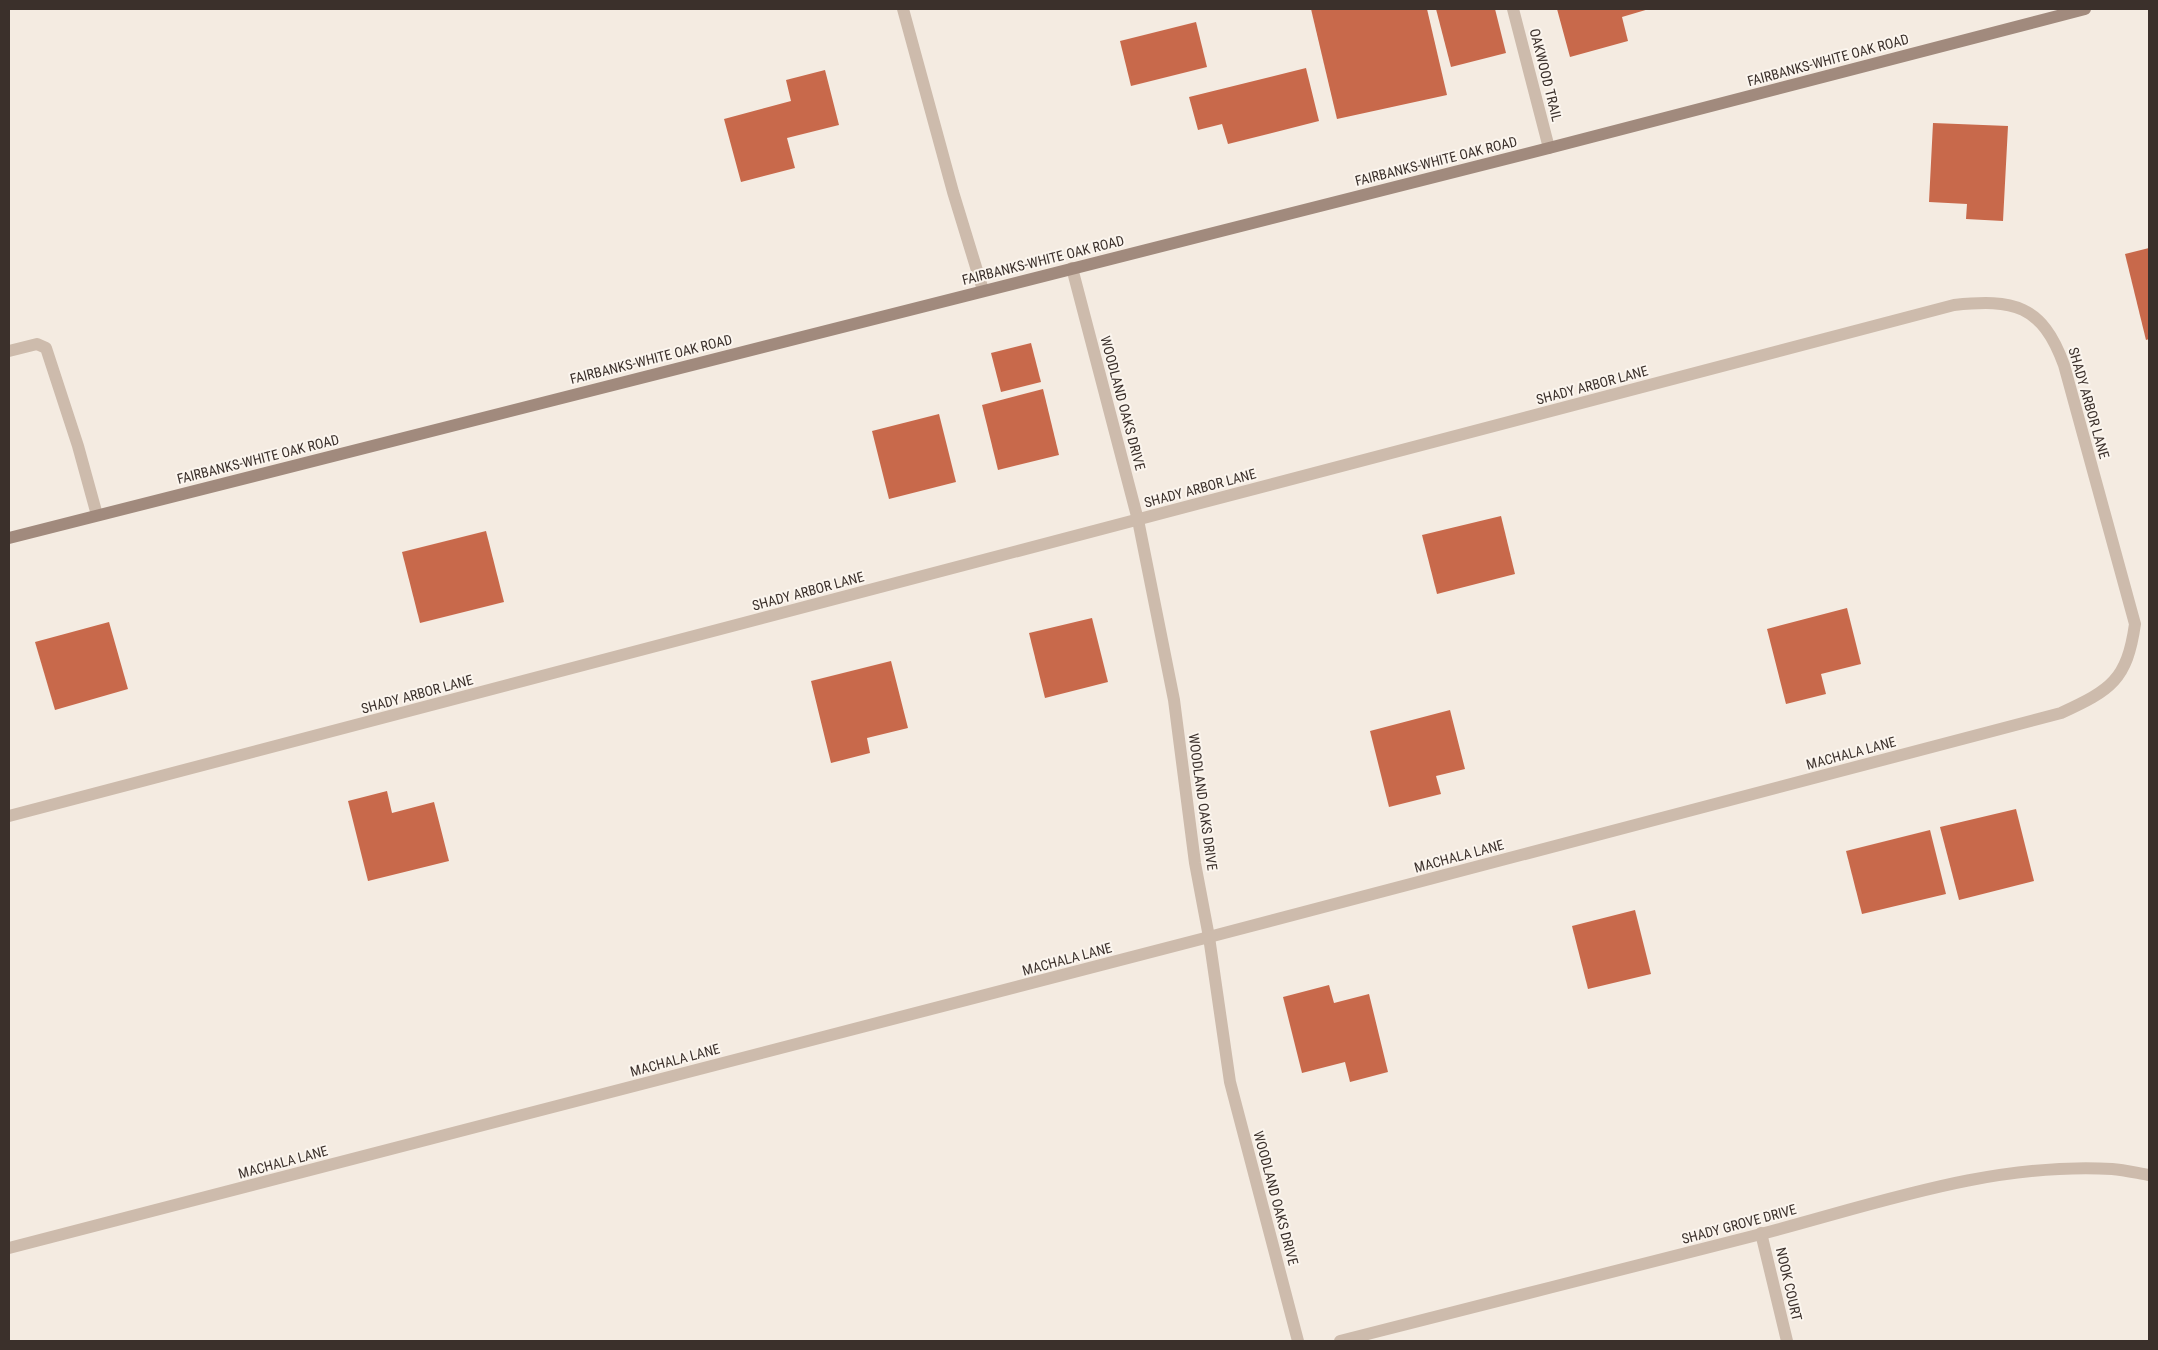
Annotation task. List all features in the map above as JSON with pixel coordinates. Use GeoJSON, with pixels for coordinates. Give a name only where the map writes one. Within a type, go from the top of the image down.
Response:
{"type":"FeatureCollection","features":[{"type":"Feature","properties":{"kind":"street"},"geometry":{"type":"LineString","coordinates":[[903,9],[983,290]]}},
{"type":"Feature","properties":{"kind":"street","name":"OAKWOOD TRAIL"},"geometry":{"type":"LineString","coordinates":[[1514,9],[1549,148]]}},
{"type":"Feature","properties":{"kind":"street","name":"FAIRBANKS-WHITE OAK ROAD"},"geometry":{"type":"LineString","coordinates":[[9,538],[1549,148],[2085,9]]}},
{"type":"Feature","properties":{"kind":"street","name":"WOODLAND OAKS DRIVE"},"geometry":{"type":"LineString","coordinates":[[1072,268],[1138,520],[1174,700],[1195,863],[1209,937],[1230,1082],[1298,1341]]}},
{"type":"Feature","properties":{"kind":"street","name":"SHADY ARBOR LANE"},"geometry":{"type":"LineString","coordinates":[[9,816],[1954,305],[1985,302],[2015,306],[2038,320],[2055,341],[2064,365],[2135,624],[2132,644],[2122,672]]}},
{"type":"Feature","properties":{"kind":"street"},"geometry":{"type":"LineString","coordinates":[[9,351],[37,344],[46,348],[78,446],[97,515]]}},
{"type":"Feature","properties":{"kind":"street","name":"MACHALA LANE"},"geometry":{"type":"LineString","coordinates":[[9,1248],[1209,937],[2061,713],[2104,692],[2122,672]]}},
{"type":"Feature","properties":{"kind":"street","name":"SHADY GROVE DRIVE"},"geometry":{"type":"LineString","coordinates":[[1340,1341],[1761,1234],[1955,1182],[2001,1174],[2054,1170],[2113,1169],[2149,1175]]}},
{"type":"Feature","properties":{"kind":"street","name":"NOOK COURT"},"geometry":{"type":"LineString","coordinates":[[1761,1234],[1787,1341]]}},
{"type":"Feature","properties":{"kind":"building"},"geometry":{"type":"Polygon","coordinates":[[[1311,9],[1427,9],[1447,95],[1337,119],[1311,9]]]}},
{"type":"Feature","properties":{"kind":"building"},"geometry":{"type":"Polygon","coordinates":[[[1436,9],[1495,9],[1506,53],[1451,67],[1436,9]]]}},
{"type":"Feature","properties":{"kind":"building"},"geometry":{"type":"Polygon","coordinates":[[[1557,9],[1649,9],[1622,17],[1628,41],[1570,57],[1557,9]]]}},
{"type":"Feature","properties":{"kind":"building"},"geometry":{"type":"Polygon","coordinates":[[[1196,22],[1207,67],[1131,86],[1120,41],[1196,22]]]}},
{"type":"Feature","properties":{"kind":"building"},"geometry":{"type":"Polygon","coordinates":[[[1306,68],[1319,121],[1228,144],[1222,124],[1198,130],[1189,97],[1306,68]]]}},
{"type":"Feature","properties":{"kind":"building"},"geometry":{"type":"Polygon","coordinates":[[[825,70],[839,125],[787,138],[795,168],[741,182],[724,119],[791,101],[786,80],[825,70]]]}},
{"type":"Feature","properties":{"kind":"building"},"geometry":{"type":"Polygon","coordinates":[[[1933,123],[2008,126],[2003,221],[1966,219],[1967,204],[1929,202],[1933,123]]]}},
{"type":"Feature","properties":{"kind":"building"},"geometry":{"type":"Polygon","coordinates":[[[2149,248],[2149,339],[2146,340],[2125,254],[2149,248]]]}},
{"type":"Feature","properties":{"kind":"building"},"geometry":{"type":"Polygon","coordinates":[[[1031,343],[1041,382],[1001,392],[991,353],[1031,343]]]}},
{"type":"Feature","properties":{"kind":"building"},"geometry":{"type":"Polygon","coordinates":[[[1043,389],[1059,455],[998,470],[982,405],[1043,389]]]}},
{"type":"Feature","properties":{"kind":"building"},"geometry":{"type":"Polygon","coordinates":[[[939,414],[956,482],[889,499],[872,431],[939,414]]]}},
{"type":"Feature","properties":{"kind":"building"},"geometry":{"type":"Polygon","coordinates":[[[1501,516],[1515,574],[1437,594],[1422,535],[1501,516]]]}},
{"type":"Feature","properties":{"kind":"building"},"geometry":{"type":"Polygon","coordinates":[[[486,531],[504,602],[420,623],[402,552],[486,531]]]}},
{"type":"Feature","properties":{"kind":"building"},"geometry":{"type":"Polygon","coordinates":[[[1847,608],[1861,664],[1821,674],[1826,694],[1786,704],[1767,629],[1847,608]]]}},
{"type":"Feature","properties":{"kind":"building"},"geometry":{"type":"Polygon","coordinates":[[[1092,618],[1108,682],[1045,698],[1029,633],[1092,618]]]}},
{"type":"Feature","properties":{"kind":"building"},"geometry":{"type":"Polygon","coordinates":[[[109,622],[128,689],[55,710],[35,642],[109,622]]]}},
{"type":"Feature","properties":{"kind":"building"},"geometry":{"type":"Polygon","coordinates":[[[891,661],[908,728],[867,738],[870,753],[831,763],[811,681],[891,661]]]}},
{"type":"Feature","properties":{"kind":"building"},"geometry":{"type":"Polygon","coordinates":[[[1450,710],[1465,769],[1436,776],[1441,794],[1389,807],[1370,731],[1450,710]]]}},
{"type":"Feature","properties":{"kind":"building"},"geometry":{"type":"Polygon","coordinates":[[[387,791],[392,813],[434,802],[449,861],[368,881],[348,801],[387,791]]]}},
{"type":"Feature","properties":{"kind":"building"},"geometry":{"type":"Polygon","coordinates":[[[2016,809],[2034,881],[1959,900],[1940,827],[2016,809]]]}},
{"type":"Feature","properties":{"kind":"building"},"geometry":{"type":"Polygon","coordinates":[[[1930,830],[1946,894],[1862,914],[1846,851],[1930,830]]]}},
{"type":"Feature","properties":{"kind":"building"},"geometry":{"type":"Polygon","coordinates":[[[1635,910],[1651,974],[1588,989],[1572,926],[1635,910]]]}},
{"type":"Feature","properties":{"kind":"building"},"geometry":{"type":"Polygon","coordinates":[[[1329,985],[1334,1003],[1369,994],[1388,1072],[1350,1082],[1345,1062],[1302,1073],[1283,997],[1329,985]]]}}]}
